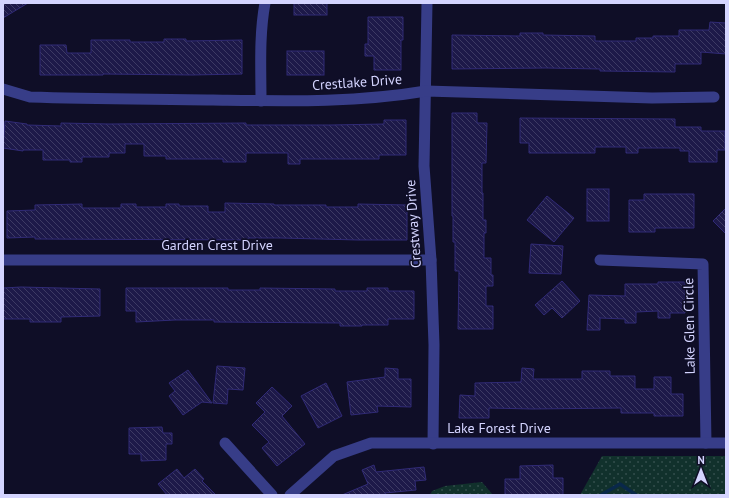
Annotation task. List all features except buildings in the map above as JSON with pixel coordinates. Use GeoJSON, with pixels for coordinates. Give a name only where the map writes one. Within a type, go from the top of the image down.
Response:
{"type":"FeatureCollection","features":[{"type":"Feature","properties":{"kind":"street"},"geometry":{"type":"LineString","coordinates":[[261,101],[260,48],[265,3]]}},
{"type":"Feature","properties":{"kind":"street","name":"Crestway Drive"},"geometry":{"type":"LineString","coordinates":[[428,3],[424,166],[431,260],[434,345],[433,444]]}},
{"type":"Feature","properties":{"kind":"street","name":"Crestlake Drive"},"geometry":{"type":"LineString","coordinates":[[3,89],[30,96],[261,101],[340,100],[407,94],[426,90],[652,98],[714,97]]}},
{"type":"Feature","properties":{"kind":"street","name":"Garden Crest Drive"},"geometry":{"type":"LineString","coordinates":[[3,260],[431,260]]}},
{"type":"Feature","properties":{"kind":"street","name":"Lake Glen Circle"},"geometry":{"type":"LineString","coordinates":[[600,260],[703,264],[706,443]]}},
{"type":"Feature","properties":{"kind":"street"},"geometry":{"type":"LineString","coordinates":[[225,443],[272,495]]}},
{"type":"Feature","properties":{"kind":"street","name":"Lake Forest Drive"},"geometry":{"type":"LineString","coordinates":[[290,495],[334,456],[372,443],[726,443]]}},
{"type":"Feature","properties":{"kind":"green space"},"geometry":{"type":"Polygon","coordinates":[[[602,456],[726,456],[726,495],[580,495],[602,456]]]}},
{"type":"Feature","properties":{"kind":"green space"},"geometry":{"type":"Polygon","coordinates":[[[482,482],[493,495],[430,495],[432,491],[445,486],[482,482]]]}},
{"type":"Feature","properties":{"kind":"waterway"},"geometry":{"type":"LineString","coordinates":[[601,495],[620,484],[636,495]]}}]}
